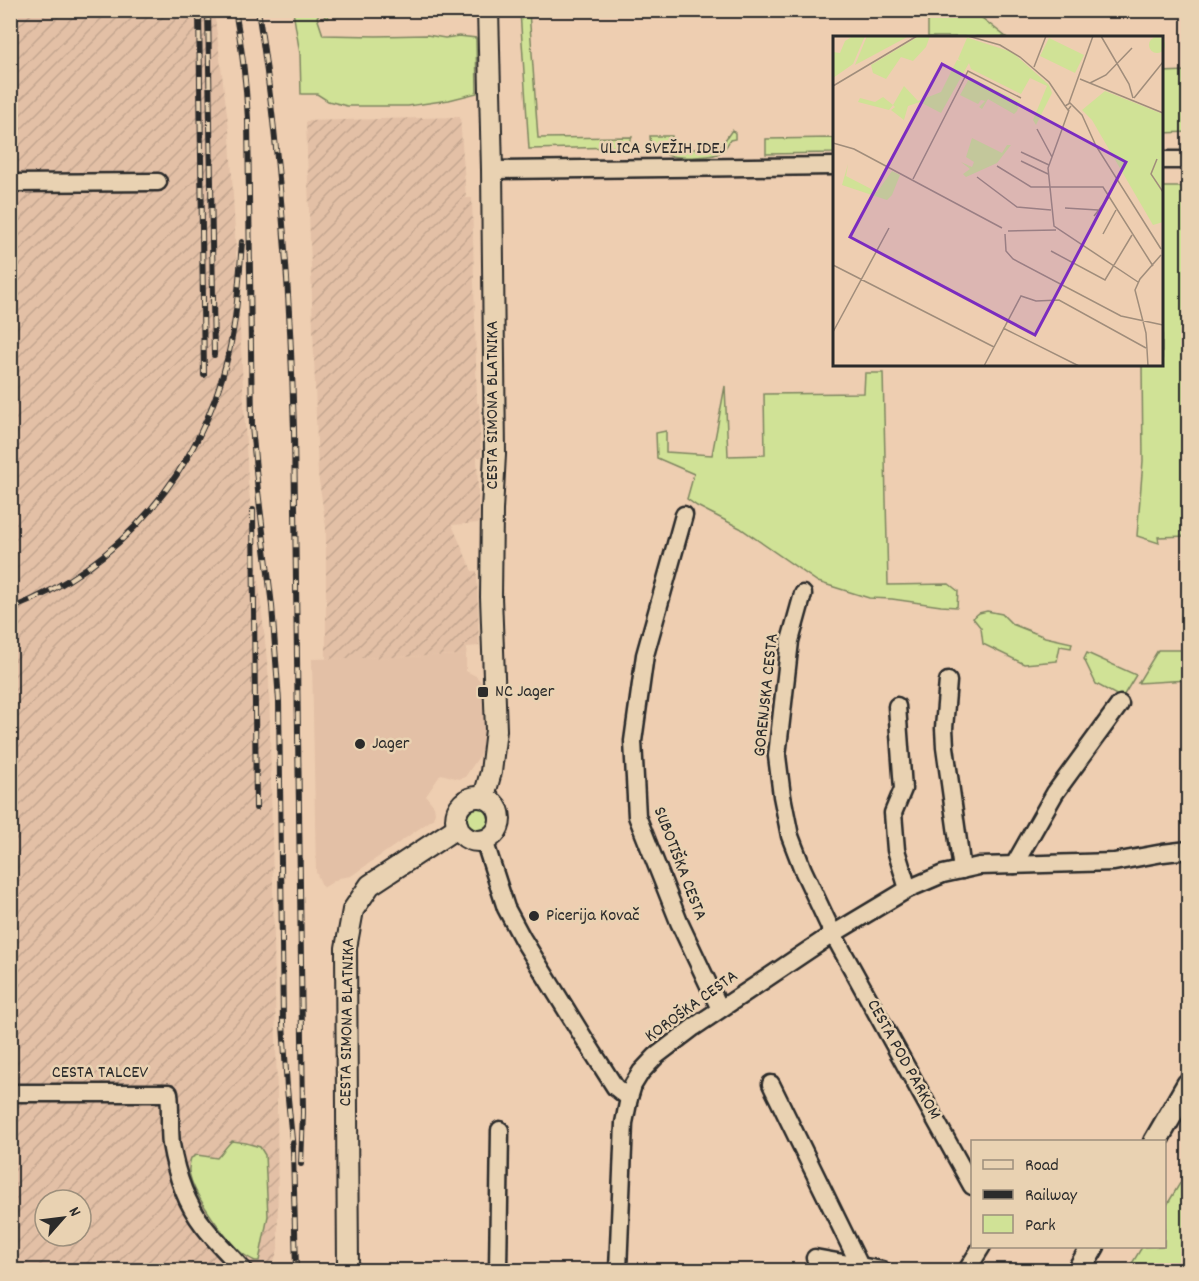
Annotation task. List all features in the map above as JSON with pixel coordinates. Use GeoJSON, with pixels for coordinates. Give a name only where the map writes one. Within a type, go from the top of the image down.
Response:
{"type":"FeatureCollection","features":[{"type":"Feature","properties":{"kind":"main road"},"geometry":{"type":"LineString","coordinates":[[1156,1140],[1188,1085]]}},
{"type":"Feature","properties":{"kind":"main road"},"geometry":{"type":"LineString","coordinates":[[1079,1270],[1092,1248]]}},
{"type":"Feature","properties":{"kind":"street","name":"CESTA SIMONA BLATNIKA"},"geometry":{"type":"LineString","coordinates":[[484,797],[491,772],[496,730],[491,597],[495,454],[488,10]]}},
{"type":"Feature","properties":{"kind":"street"},"geometry":{"type":"LineString","coordinates":[[1163,160],[1188,160]]}},
{"type":"Feature","properties":{"kind":"street","name":"ULICA SVEŽIH IDEJ"},"geometry":{"type":"LineString","coordinates":[[492,170],[833,166]]}},
{"type":"Feature","properties":{"kind":"street"},"geometry":{"type":"LineString","coordinates":[[10,183],[158,182]]}},
{"type":"Feature","properties":{"kind":"street","name":"SUBOTIŠKA CESTA"},"geometry":{"type":"LineString","coordinates":[[684,515],[645,655],[633,741],[637,816],[679,922],[720,1009]]}},
{"type":"Feature","properties":{"kind":"street","name":"GORENJSKA CESTA"},"geometry":{"type":"LineString","coordinates":[[803,594],[790,641],[777,756],[790,836],[833,934]]}},
{"type":"Feature","properties":{"kind":"street"},"geometry":{"type":"LineString","coordinates":[[948,681],[944,728],[962,870]]}},
{"type":"Feature","properties":{"kind":"street"},"geometry":{"type":"LineString","coordinates":[[1014,865],[1055,793],[1120,704]]}},
{"type":"Feature","properties":{"kind":"street"},"geometry":{"type":"LineString","coordinates":[[897,706],[903,789],[893,813],[896,850],[909,889]]}},
{"type":"Feature","properties":{"kind":"street"},"geometry":{"type":"LineString","coordinates":[[484,797],[498,810],[500,819],[498,828],[492,835],[484,840],[476,840],[463,834],[456,819],[462,804],[468,799],[484,797]]}},
{"type":"Feature","properties":{"kind":"street","name":"CESTA SIMONA BLATNIKA"},"geometry":{"type":"LineString","coordinates":[[348,1270],[346,948],[353,910],[370,885],[458,827]]}},
{"type":"Feature","properties":{"kind":"street"},"geometry":{"type":"LineString","coordinates":[[484,840],[506,908],[522,938],[615,1087],[629,1098]]}},
{"type":"Feature","properties":{"kind":"street","name":"KOROŠKA CESTA"},"geometry":{"type":"LineString","coordinates":[[618,1270],[624,1123],[633,1085],[641,1072],[656,1056],[720,1009],[833,934],[909,889],[943,874],[979,866],[1114,862],[1188,850]]}},
{"type":"Feature","properties":{"kind":"street","name":"CESTA POD PARKOM"},"geometry":{"type":"LineString","coordinates":[[833,934],[971,1184]]}},
{"type":"Feature","properties":{"kind":"street"},"geometry":{"type":"LineString","coordinates":[[771,1084],[860,1266]]}},
{"type":"Feature","properties":{"kind":"street","name":"CESTA TALCEV"},"geometry":{"type":"LineString","coordinates":[[10,1093],[169,1093],[171,1141],[176,1170],[184,1192],[202,1224],[243,1270]]}},
{"type":"Feature","properties":{"kind":"street"},"geometry":{"type":"LineString","coordinates":[[498,1270],[500,1130]]}},
{"type":"Feature","properties":{"kind":"street"},"geometry":{"type":"LineString","coordinates":[[967,1270],[981,1248]]}},
{"type":"Feature","properties":{"kind":"street"},"geometry":{"type":"LineString","coordinates":[[815,1258],[882,1270]]}},
{"type":"Feature","properties":{"kind":"shaded area"},"geometry":{"type":"Polygon","coordinates":[[[10,11],[214,11],[230,138],[248,483],[269,679],[278,1249],[271,1270],[11,1270],[10,11]]]}},
{"type":"Feature","properties":{"kind":"shaded area"},"geometry":{"type":"Polygon","coordinates":[[[460,117],[466,198],[472,198],[477,403],[479,403],[481,457],[477,457],[479,523],[452,525],[472,571],[477,571],[479,646],[467,647],[466,655],[326,659],[326,527],[318,474],[306,121],[460,117]]]}},
{"type":"Feature","properties":{"kind":"shaded area"},"geometry":{"type":"Polygon","coordinates":[[[466,655],[466,671],[476,676],[484,690],[485,733],[480,755],[465,777],[459,779],[441,774],[426,796],[434,806],[433,819],[351,876],[339,878],[323,888],[316,872],[312,659],[466,655]]]}},
{"type":"Feature","properties":{"kind":"green space"},"geometry":{"type":"Polygon","coordinates":[[[293,11],[321,11],[317,17],[323,35],[427,35],[445,38],[459,36],[476,38],[477,93],[408,106],[347,106],[328,101],[317,94],[301,94],[300,54],[293,11]]]}},
{"type":"Feature","properties":{"kind":"green space"},"geometry":{"type":"Polygon","coordinates":[[[321,11],[328,11],[328,18],[325,17],[321,11]]]}},
{"type":"Feature","properties":{"kind":"green space"},"geometry":{"type":"Polygon","coordinates":[[[520,11],[529,11],[538,138],[632,137],[628,146],[529,149],[520,11]]]}},
{"type":"Feature","properties":{"kind":"green space"},"geometry":{"type":"Polygon","coordinates":[[[928,11],[973,11],[1005,36],[928,36],[928,11]]]}},
{"type":"Feature","properties":{"kind":"green space"},"geometry":{"type":"Polygon","coordinates":[[[1188,71],[1188,132],[1163,133],[1163,72],[1188,71]]]}},
{"type":"Feature","properties":{"kind":"green space"},"geometry":{"type":"Polygon","coordinates":[[[732,130],[735,133],[735,139],[730,140],[723,150],[713,155],[678,157],[651,147],[650,136],[672,136],[673,148],[712,150],[721,146],[732,130]]]}},
{"type":"Feature","properties":{"kind":"green space"},"geometry":{"type":"Polygon","coordinates":[[[833,138],[833,153],[766,154],[766,139],[833,138]]]}},
{"type":"Feature","properties":{"kind":"green space"},"geometry":{"type":"Polygon","coordinates":[[[1163,187],[1188,187],[1188,536],[1158,537],[1159,543],[1137,536],[1143,461],[1142,366],[1163,366],[1163,187]]]}},
{"type":"Feature","properties":{"kind":"green space"},"geometry":{"type":"Polygon","coordinates":[[[865,373],[883,373],[888,585],[949,584],[958,591],[957,607],[869,598],[818,582],[740,528],[687,499],[694,474],[657,458],[656,433],[666,431],[666,452],[712,455],[725,386],[728,456],[765,455],[764,394],[864,393],[865,373]]]}},
{"type":"Feature","properties":{"kind":"green space"},"geometry":{"type":"Polygon","coordinates":[[[987,611],[1002,614],[1012,624],[1045,637],[1072,643],[1071,648],[1060,646],[1057,661],[1024,664],[983,644],[981,628],[973,618],[987,611]]]}},
{"type":"Feature","properties":{"kind":"green space"},"geometry":{"type":"Polygon","coordinates":[[[1158,650],[1188,650],[1188,680],[1138,683],[1158,650]]]}},
{"type":"Feature","properties":{"kind":"green space"},"geometry":{"type":"Polygon","coordinates":[[[1087,653],[1136,675],[1122,698],[1096,684],[1084,659],[1087,653]]]}},
{"type":"Feature","properties":{"kind":"green space"},"geometry":{"type":"Polygon","coordinates":[[[478,802],[489,807],[494,818],[489,829],[478,834],[467,829],[462,818],[467,807],[478,802]]]}},
{"type":"Feature","properties":{"kind":"green space"},"geometry":{"type":"Polygon","coordinates":[[[232,1141],[260,1147],[265,1155],[268,1216],[259,1261],[243,1254],[220,1229],[204,1206],[189,1174],[191,1158],[197,1155],[217,1158],[232,1141]]]}},
{"type":"Feature","properties":{"kind":"green space"},"geometry":{"type":"Polygon","coordinates":[[[1188,1170],[1188,1270],[1128,1270],[1141,1248],[1166,1248],[1166,1206],[1188,1170]]]}},
{"type":"Feature","properties":{"kind":"railway"},"geometry":{"type":"LineString","coordinates":[[199,10],[204,375]]}},
{"type":"Feature","properties":{"kind":"railway"},"geometry":{"type":"LineString","coordinates":[[208,10],[214,355]]}},
{"type":"Feature","properties":{"kind":"railway"},"geometry":{"type":"LineString","coordinates":[[235,10],[248,119],[252,426],[272,606],[279,701],[283,1023],[293,1150],[296,1270]]}},
{"type":"Feature","properties":{"kind":"railway"},"geometry":{"type":"LineString","coordinates":[[258,10],[278,167],[287,272],[294,430],[303,1113],[301,1164]]}},
{"type":"Feature","properties":{"kind":"railway"},"geometry":{"type":"LineString","coordinates":[[10,609],[50,590],[87,568],[121,540],[150,510],[176,475],[198,438],[215,398],[228,356],[236,314],[242,242]]}},
{"type":"Feature","properties":{"kind":"railway"},"geometry":{"type":"LineString","coordinates":[[253,510],[256,808]]}},
{"type":"Feature","properties":{"kind":"place","name":"NC Jager"},"geometry":{"type":"Point","coordinates":[483,692]}},
{"type":"Feature","properties":{"kind":"place","name":"Jager"},"geometry":{"type":"Point","coordinates":[360,744]}},
{"type":"Feature","properties":{"kind":"place","name":"Picerija Kovač"},"geometry":{"type":"Point","coordinates":[534,916]}}]}
